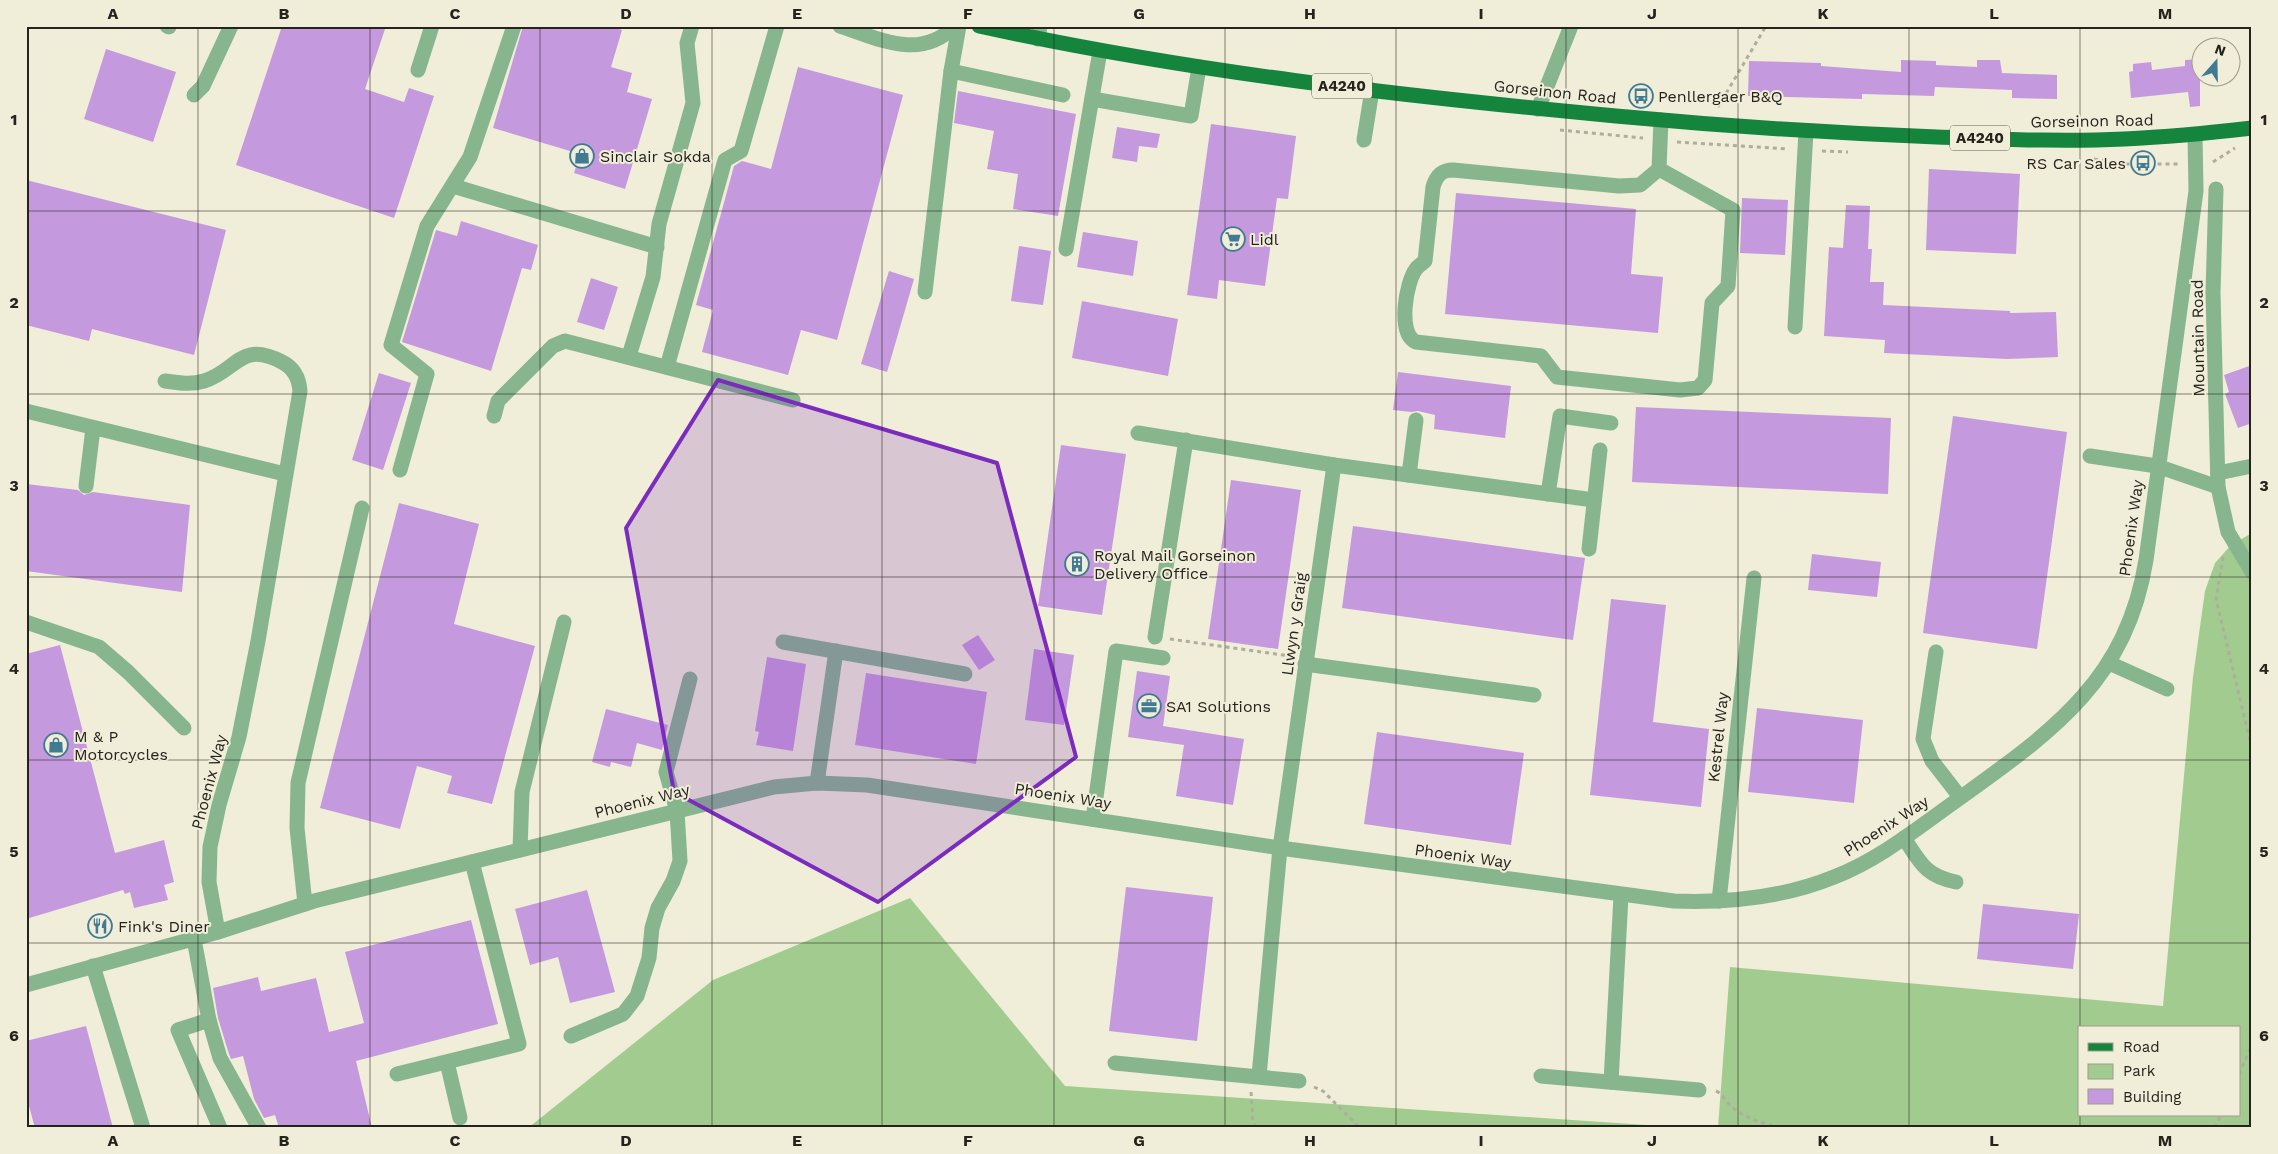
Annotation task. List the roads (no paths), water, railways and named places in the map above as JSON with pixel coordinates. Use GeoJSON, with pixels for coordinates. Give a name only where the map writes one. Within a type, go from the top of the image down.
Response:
{"type":"FeatureCollection","features":[{"type":"Feature","properties":{"kind":"main road","name":"Gorseinon Road"},"geometry":{"type":"LineString","coordinates":[[979,26],[1039,33],[1100,51],[1199,67],[1372,90],[1538,109],[1708,124],[1806,131],[2044,140],[2122,140],[2195,135],[2252,128]]}},
{"type":"Feature","properties":{"kind":"street"},"geometry":{"type":"LineString","coordinates":[[194,95],[203,86],[231,26]]}},
{"type":"Feature","properties":{"kind":"street"},"geometry":{"type":"LineString","coordinates":[[418,70],[432,26]]}},
{"type":"Feature","properties":{"kind":"street"},"geometry":{"type":"LineString","coordinates":[[400,470],[427,374],[391,345],[428,226],[470,156],[514,26]]}},
{"type":"Feature","properties":{"kind":"street"},"geometry":{"type":"LineString","coordinates":[[629,356],[653,277],[659,224],[693,103],[687,43],[692,26]]}},
{"type":"Feature","properties":{"kind":"street"},"geometry":{"type":"LineString","coordinates":[[667,367],[725,160],[741,151],[777,26]]}},
{"type":"Feature","properties":{"kind":"street"},"geometry":{"type":"LineString","coordinates":[[840,26],[910,46],[934,41],[957,26]]}},
{"type":"Feature","properties":{"kind":"street"},"geometry":{"type":"LineString","coordinates":[[925,292],[957,26]]}},
{"type":"Feature","properties":{"kind":"street"},"geometry":{"type":"LineString","coordinates":[[1538,109],[1571,26]]}},
{"type":"Feature","properties":{"kind":"street"},"geometry":{"type":"LineString","coordinates":[[1066,249],[1100,51]]}},
{"type":"Feature","properties":{"kind":"street"},"geometry":{"type":"LineString","coordinates":[[1092,99],[1191,116],[1199,67]]}},
{"type":"Feature","properties":{"kind":"street"},"geometry":{"type":"LineString","coordinates":[[951,71],[1063,95]]}},
{"type":"Feature","properties":{"kind":"street"},"geometry":{"type":"LineString","coordinates":[[1364,140],[1372,90]]}},
{"type":"Feature","properties":{"kind":"street"},"geometry":{"type":"LineString","coordinates":[[1659,169],[1732,210],[1728,286],[1712,303],[1705,380],[1698,388],[1680,390],[1557,377],[1541,356],[1416,342],[1411,339],[1405,325],[1407,294],[1416,268],[1425,261],[1433,186],[1437,176],[1442,172],[1453,170],[1626,186],[1640,184],[1659,169],[1661,120]]}},
{"type":"Feature","properties":{"kind":"street"},"geometry":{"type":"LineString","coordinates":[[1795,327],[1806,131]]}},
{"type":"Feature","properties":{"kind":"street","name":"Phoenix Way"},"geometry":{"type":"LineString","coordinates":[[26,985],[194,939],[305,904],[774,787],[817,784],[867,785],[1280,848],[1674,902],[1719,901],[1766,895],[1832,878],[1865,863],[1904,838],[2029,749],[2076,706],[2109,663],[2125,630],[2142,584],[2196,191],[2195,135]]}},
{"type":"Feature","properties":{"kind":"street"},"geometry":{"type":"LineString","coordinates":[[453,186],[657,247]]}},
{"type":"Feature","properties":{"kind":"street","name":"Mountain Road"},"geometry":{"type":"LineString","coordinates":[[2216,189],[2213,293],[2218,480],[2228,532],[2252,572]]}},
{"type":"Feature","properties":{"kind":"street"},"geometry":{"type":"LineString","coordinates":[[494,416],[498,401],[546,351],[558,343],[574,342],[793,400]]}},
{"type":"Feature","properties":{"kind":"street","name":"Phoenix Way"},"geometry":{"type":"LineString","coordinates":[[166,382],[189,384],[207,380],[242,357],[253,354],[264,355],[287,365],[295,373],[299,381],[300,390],[258,641],[239,737],[219,805],[210,847],[209,882],[218,932]]}},
{"type":"Feature","properties":{"kind":"street"},"geometry":{"type":"LineString","coordinates":[[26,412],[285,474]]}},
{"type":"Feature","properties":{"kind":"street"},"geometry":{"type":"LineString","coordinates":[[1548,494],[1560,416],[1611,423]]}},
{"type":"Feature","properties":{"kind":"street"},"geometry":{"type":"LineString","coordinates":[[1409,475],[1416,420]]}},
{"type":"Feature","properties":{"kind":"street"},"geometry":{"type":"LineString","coordinates":[[86,486],[93,428]]}},
{"type":"Feature","properties":{"kind":"street"},"geometry":{"type":"LineString","coordinates":[[1138,433],[1334,465],[1594,500]]}},
{"type":"Feature","properties":{"kind":"street"},"geometry":{"type":"LineString","coordinates":[[1155,636],[1186,440]]}},
{"type":"Feature","properties":{"kind":"street"},"geometry":{"type":"LineString","coordinates":[[1589,549],[1600,450]]}},
{"type":"Feature","properties":{"kind":"street"},"geometry":{"type":"LineString","coordinates":[[2090,456],[2157,466],[2218,480],[2252,466]]}},
{"type":"Feature","properties":{"kind":"street","name":"Llwyn y Graig"},"geometry":{"type":"LineString","coordinates":[[1255,1076],[1280,848],[1334,465]]}},
{"type":"Feature","properties":{"kind":"street"},"geometry":{"type":"LineString","coordinates":[[305,904],[297,828],[298,783],[362,508]]}},
{"type":"Feature","properties":{"kind":"street","name":"Kestrel Way"},"geometry":{"type":"LineString","coordinates":[[1719,901],[1754,578]]}},
{"type":"Feature","properties":{"kind":"street"},"geometry":{"type":"LineString","coordinates":[[26,622],[99,647],[128,672],[184,728]]}},
{"type":"Feature","properties":{"kind":"street"},"geometry":{"type":"LineString","coordinates":[[520,850],[522,792],[564,622]]}},
{"type":"Feature","properties":{"kind":"street"},"geometry":{"type":"LineString","coordinates":[[783,642],[965,674]]}},
{"type":"Feature","properties":{"kind":"street"},"geometry":{"type":"LineString","coordinates":[[817,784],[836,651]]}},
{"type":"Feature","properties":{"kind":"street"},"geometry":{"type":"LineString","coordinates":[[1093,819],[1116,651],[1163,658]]}},
{"type":"Feature","properties":{"kind":"street"},"geometry":{"type":"LineString","coordinates":[[1936,652],[1924,739],[1932,761],[1960,797]]}},
{"type":"Feature","properties":{"kind":"street"},"geometry":{"type":"LineString","coordinates":[[1306,661],[1534,695]]}},
{"type":"Feature","properties":{"kind":"street"},"geometry":{"type":"LineString","coordinates":[[2109,663],[2167,689]]}},
{"type":"Feature","properties":{"kind":"street"},"geometry":{"type":"LineString","coordinates":[[571,1036],[623,1014],[637,996],[649,958],[652,928],[658,908],[674,881],[680,861],[677,811],[666,772],[690,678]]}},
{"type":"Feature","properties":{"kind":"street"},"geometry":{"type":"LineString","coordinates":[[1904,838],[1927,870],[1936,877],[1956,882]]}},
{"type":"Feature","properties":{"kind":"street"},"geometry":{"type":"LineString","coordinates":[[397,1074],[519,1044],[472,862]]}},
{"type":"Feature","properties":{"kind":"street"},"geometry":{"type":"LineString","coordinates":[[1611,1082],[1621,896]]}},
{"type":"Feature","properties":{"kind":"street"},"geometry":{"type":"LineString","coordinates":[[194,939],[209,1020],[220,1058],[259,1128]]}},
{"type":"Feature","properties":{"kind":"street"},"geometry":{"type":"LineString","coordinates":[[93,966],[143,1128]]}},
{"type":"Feature","properties":{"kind":"street"},"geometry":{"type":"LineString","coordinates":[[209,1020],[178,1030],[220,1128]]}},
{"type":"Feature","properties":{"kind":"street"},"geometry":{"type":"LineString","coordinates":[[447,1062],[460,1118]]}},
{"type":"Feature","properties":{"kind":"street"},"geometry":{"type":"LineString","coordinates":[[1115,1062],[1299,1081]]}},
{"type":"Feature","properties":{"kind":"street"},"geometry":{"type":"LineString","coordinates":[[1541,1076],[1699,1090]]}},
{"type":"Feature","properties":{"kind":"place","name":"Penllergaer B&Q"},"geometry":{"type":"Point","coordinates":[1641,96]}},
{"type":"Feature","properties":{"kind":"place","name":"Sinclair Sokda"},"geometry":{"type":"Point","coordinates":[582,156]}},
{"type":"Feature","properties":{"kind":"place","name":"RS Car Sales"},"geometry":{"type":"Point","coordinates":[2143,163]}},
{"type":"Feature","properties":{"kind":"place","name":"Lidl"},"geometry":{"type":"Point","coordinates":[1233,239]}},
{"type":"Feature","properties":{"kind":"place","name":"Royal Mail Gorseinon Delivery Office"},"geometry":{"type":"Point","coordinates":[1077,564]}},
{"type":"Feature","properties":{"kind":"place","name":"SA1 Solutions"},"geometry":{"type":"Point","coordinates":[1149,706]}},
{"type":"Feature","properties":{"kind":"place","name":"M & P Motorcycles"},"geometry":{"type":"Point","coordinates":[56,745]}},
{"type":"Feature","properties":{"kind":"place","name":"Fink's Diner"},"geometry":{"type":"Point","coordinates":[100,926]}}]}
